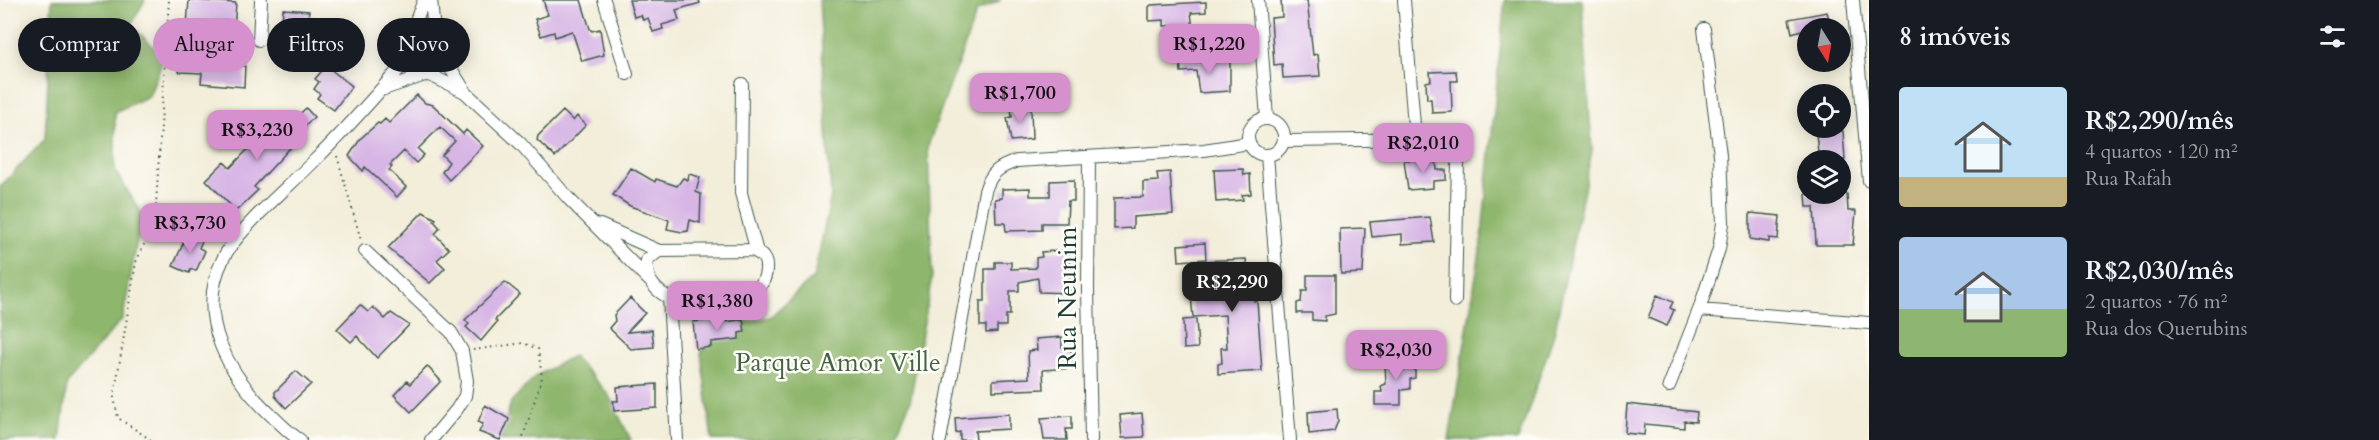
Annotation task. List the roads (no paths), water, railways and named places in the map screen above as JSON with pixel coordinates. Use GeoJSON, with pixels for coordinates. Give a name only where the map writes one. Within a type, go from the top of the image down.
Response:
{"type":"FeatureCollection","features":[{"type":"Feature","properties":{"kind":"street"},"geometry":{"type":"LineString","coordinates":[[259,40],[261,0]]}},
{"type":"Feature","properties":{"kind":"street"},"geometry":{"type":"LineString","coordinates":[[417,18],[424,0]]}},
{"type":"Feature","properties":{"kind":"street"},"geometry":{"type":"LineString","coordinates":[[431,0],[433,18]]}},
{"type":"Feature","properties":{"kind":"street"},"geometry":{"type":"LineString","coordinates":[[604,0],[627,74]]}},
{"type":"Feature","properties":{"kind":"street"},"geometry":{"type":"LineString","coordinates":[[1258,0],[1267,118]]}},
{"type":"Feature","properties":{"kind":"street"},"geometry":{"type":"LineString","coordinates":[[1404,0],[1415,138]]}},
{"type":"Feature","properties":{"kind":"street"},"geometry":{"type":"LineString","coordinates":[[1851,4],[1869,181]]}},
{"type":"Feature","properties":{"kind":"street"},"geometry":{"type":"LineString","coordinates":[[1669,386],[1700,310],[1719,249],[1723,223],[1720,155],[1704,29]]}},
{"type":"Feature","properties":{"kind":"street"},"geometry":{"type":"LineString","coordinates":[[300,440],[256,401],[225,357],[213,313],[213,284],[224,256],[246,230],[333,142],[396,72]]}},
{"type":"Feature","properties":{"kind":"street"},"geometry":{"type":"LineString","coordinates":[[413,72],[466,93]]}},
{"type":"Feature","properties":{"kind":"street"},"geometry":{"type":"LineString","coordinates":[[380,90],[433,72]]}},
{"type":"Feature","properties":{"kind":"street"},"geometry":{"type":"LineString","coordinates":[[453,72],[466,93],[521,144],[568,198],[659,292],[698,306],[742,299],[757,291],[766,279],[767,265],[764,258],[757,252],[741,193],[742,84]]}},
{"type":"Feature","properties":{"kind":"street"},"geometry":{"type":"LineString","coordinates":[[1267,118],[1277,122],[1284,130],[1284,141],[1278,151],[1267,155],[1256,152],[1249,143],[1248,135],[1251,126],[1258,120],[1267,118]]}},
{"type":"Feature","properties":{"kind":"street"},"geometry":{"type":"LineString","coordinates":[[1284,141],[1415,138],[1438,139],[1448,145],[1458,160],[1455,301]]}},
{"type":"Feature","properties":{"kind":"street"},"geometry":{"type":"LineString","coordinates":[[940,440],[985,191],[992,173],[999,167],[1017,161],[1204,150],[1249,143]]}},
{"type":"Feature","properties":{"kind":"street"},"geometry":{"type":"LineString","coordinates":[[1267,155],[1290,440]]}},
{"type":"Feature","properties":{"kind":"street","name":"Rua Neunim"},"geometry":{"type":"LineString","coordinates":[[1089,157],[1088,288],[1091,440]]}},
{"type":"Feature","properties":{"kind":"street"},"geometry":{"type":"LineString","coordinates":[[593,222],[658,251],[757,252]]}},
{"type":"Feature","properties":{"kind":"street"},"geometry":{"type":"LineString","coordinates":[[364,250],[452,332],[462,351],[467,381],[465,396],[457,410],[431,440]]}},
{"type":"Feature","properties":{"kind":"street"},"geometry":{"type":"LineString","coordinates":[[649,280],[647,260],[658,251]]}},
{"type":"Feature","properties":{"kind":"street"},"geometry":{"type":"LineString","coordinates":[[669,297],[677,440]]}},
{"type":"Feature","properties":{"kind":"street"},"geometry":{"type":"LineString","coordinates":[[1700,310],[1869,323]]}},
{"type":"Feature","properties":{"kind":"park label","name":"Parque Amor Ville"},"geometry":{"type":"Point","coordinates":[838,362]}}]}
